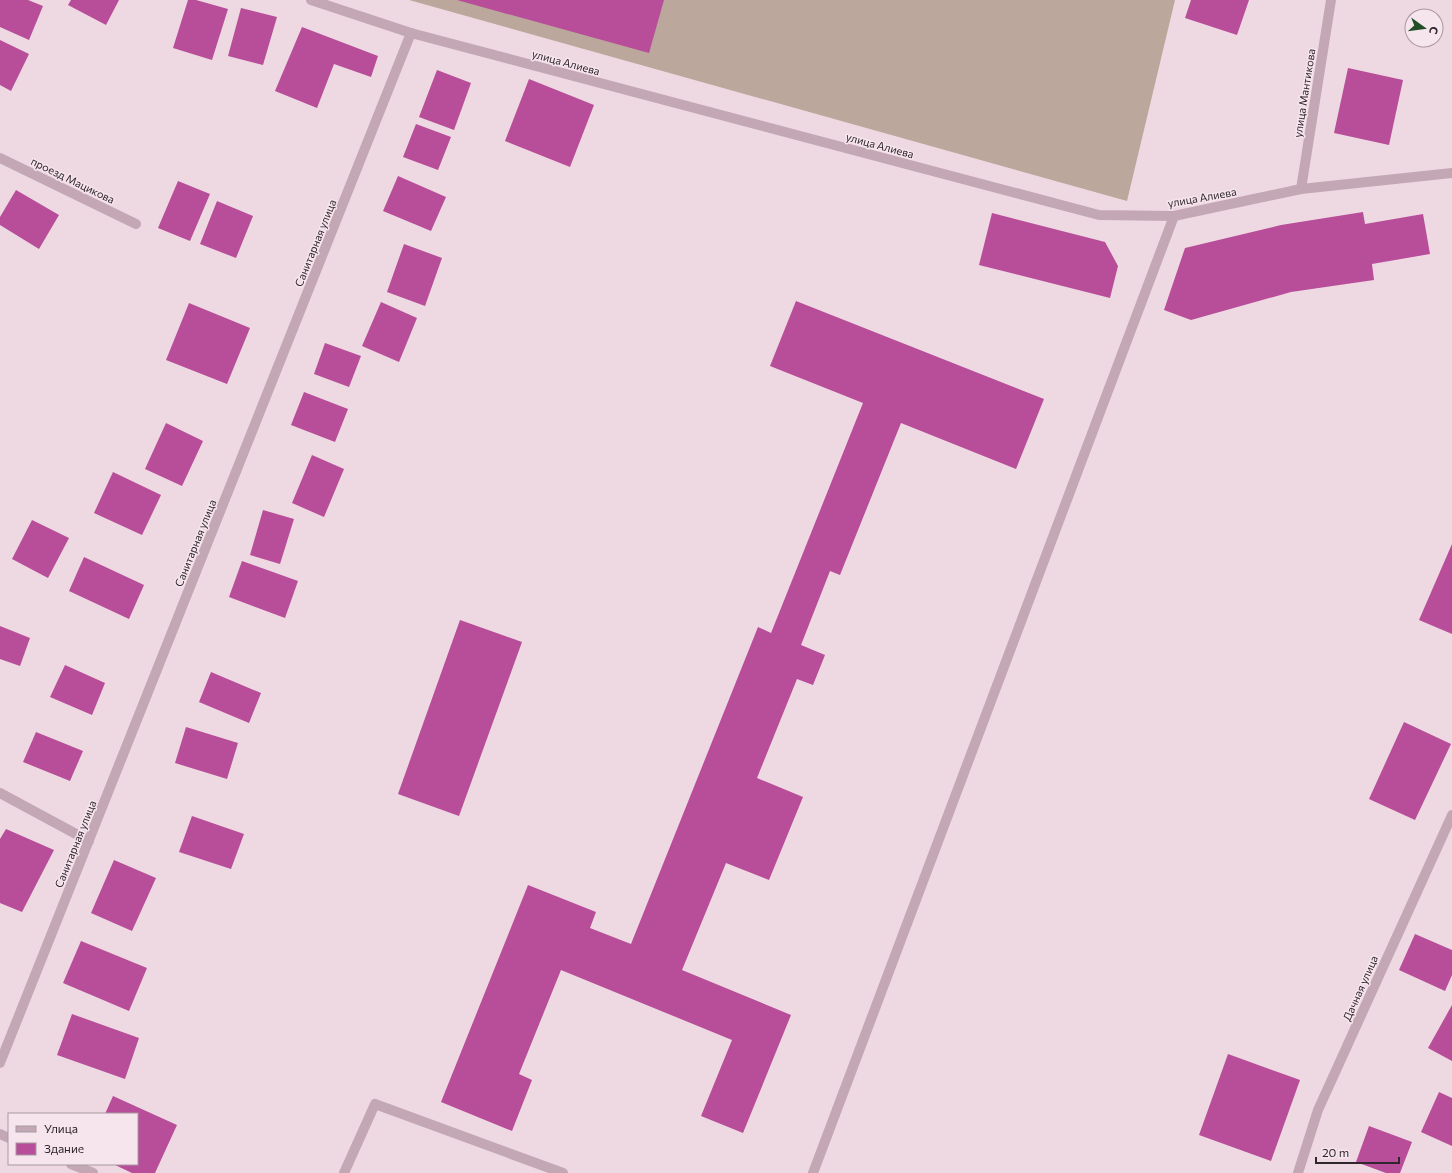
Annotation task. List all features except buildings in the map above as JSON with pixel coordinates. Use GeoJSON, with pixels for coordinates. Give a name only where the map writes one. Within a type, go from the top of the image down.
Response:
{"type":"FeatureCollection","features":[{"type":"Feature","properties":{"kind":"street","name":"улица Алиева"},"geometry":{"type":"LineString","coordinates":[[311,0],[411,33],[1099,215],[1174,216],[1301,189],[1452,174]]}},
{"type":"Feature","properties":{"kind":"street","name":"улица Мантикова"},"geometry":{"type":"LineString","coordinates":[[1301,189],[1332,0]]}},
{"type":"Feature","properties":{"kind":"street","name":"Санитарная улица"},"geometry":{"type":"LineString","coordinates":[[0,1063],[411,33]]}},
{"type":"Feature","properties":{"kind":"street","name":"проезд Мацикова"},"geometry":{"type":"LineString","coordinates":[[0,158],[136,224]]}},
{"type":"Feature","properties":{"kind":"street"},"geometry":{"type":"LineString","coordinates":[[813,1173],[1174,216]]}},
{"type":"Feature","properties":{"kind":"street"},"geometry":{"type":"LineString","coordinates":[[0,793],[89,841]]}},
{"type":"Feature","properties":{"kind":"street","name":"Дачная улица"},"geometry":{"type":"LineString","coordinates":[[1298,1173],[1318,1110],[1452,815]]}},
{"type":"Feature","properties":{"kind":"street"},"geometry":{"type":"LineString","coordinates":[[344,1173],[375,1104],[563,1173]]}},
{"type":"Feature","properties":{"kind":"street"},"geometry":{"type":"LineString","coordinates":[[74,1165],[93,1173]]}},
{"type":"Feature","properties":{"kind":"shaded area"},"geometry":{"type":"Polygon","coordinates":[[[409,0],[1175,0],[1127,201],[409,0]]]}}]}
